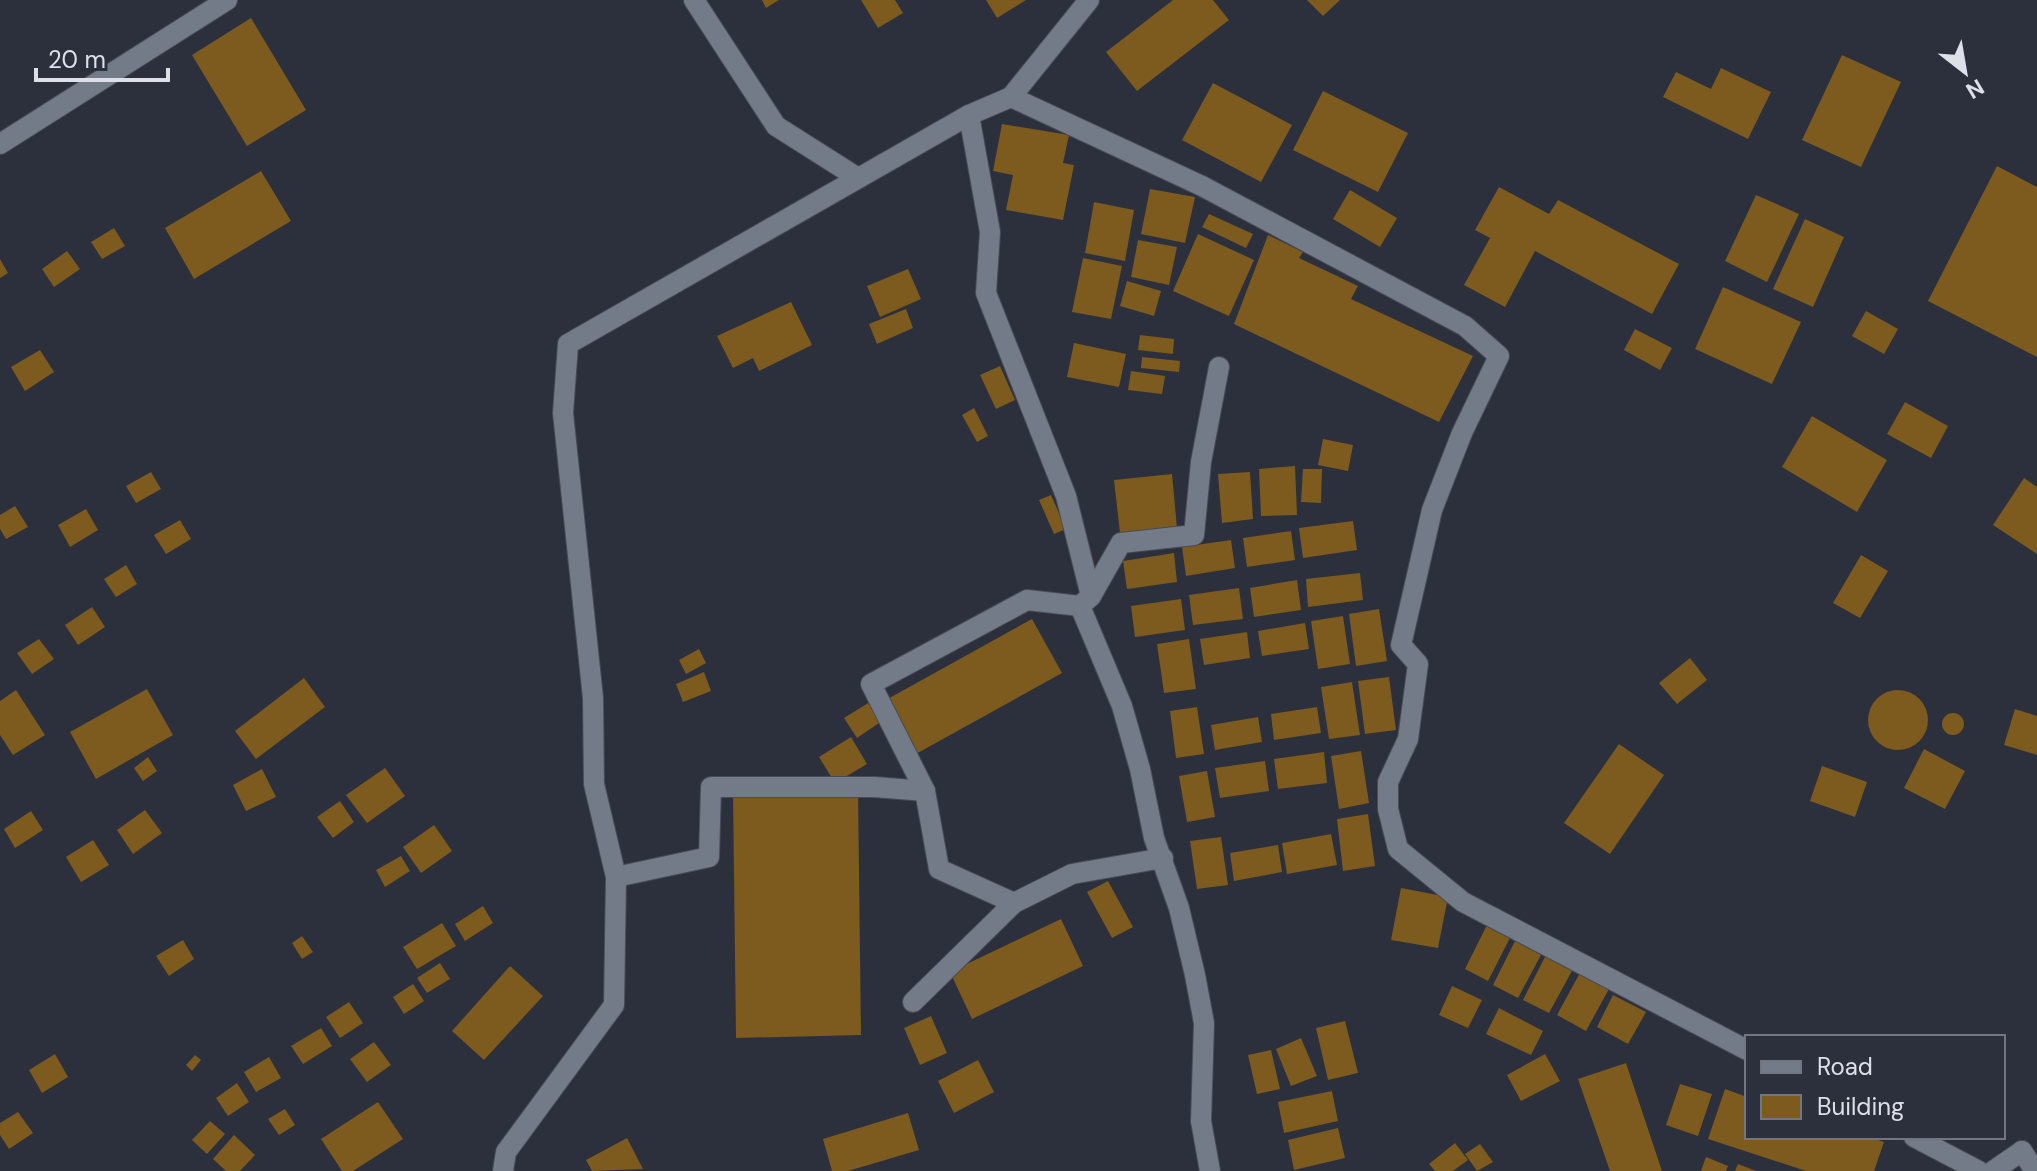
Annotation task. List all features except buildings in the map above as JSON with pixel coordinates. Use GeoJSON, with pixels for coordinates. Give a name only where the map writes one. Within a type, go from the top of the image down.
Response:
{"type":"FeatureCollection","features":[{"type":"Feature","properties":{"kind":"street"},"geometry":{"type":"LineString","coordinates":[[0,144],[227,0]]}},
{"type":"Feature","properties":{"kind":"street"},"geometry":{"type":"LineString","coordinates":[[694,0],[776,126],[858,178]]}},
{"type":"Feature","properties":{"kind":"street"},"geometry":{"type":"LineString","coordinates":[[503,1171],[506,1152],[614,1005],[616,877],[594,784],[593,698],[563,413],[568,344],[969,115],[1011,97],[1089,0]]}},
{"type":"Feature","properties":{"kind":"street"},"geometry":{"type":"LineString","coordinates":[[1011,97],[1202,186],[1465,326],[1499,356],[1462,433],[1432,510],[1401,645],[1418,664],[1408,739],[1388,782],[1388,809],[1398,849],[1463,902],[1745,1049]]}},
{"type":"Feature","properties":{"kind":"street"},"geometry":{"type":"LineString","coordinates":[[969,115],[990,232],[986,293],[1066,496],[1085,601],[1122,706],[1140,769],[1154,838],[1179,908],[1204,1023],[1201,1121],[1210,1171]]}},
{"type":"Feature","properties":{"kind":"street"},"geometry":{"type":"LineString","coordinates":[[1085,601],[1121,543],[1194,535],[1201,462],[1219,367]]}},
{"type":"Feature","properties":{"kind":"street"},"geometry":{"type":"LineString","coordinates":[[1014,903],[939,869],[925,791],[871,684],[1027,600],[1085,601]]}},
{"type":"Feature","properties":{"kind":"street"},"geometry":{"type":"LineString","coordinates":[[616,877],[709,857],[711,787],[874,787],[925,791]]}},
{"type":"Feature","properties":{"kind":"street"},"geometry":{"type":"LineString","coordinates":[[913,1002],[1014,903],[1072,874],[1163,858]]}},
{"type":"Feature","properties":{"kind":"street"},"geometry":{"type":"LineString","coordinates":[[1918,1139],[1979,1171]]}},
{"type":"Feature","properties":{"kind":"street"},"geometry":{"type":"LineString","coordinates":[[1993,1171],[2029,1151],[2035,1171]]}}]}
